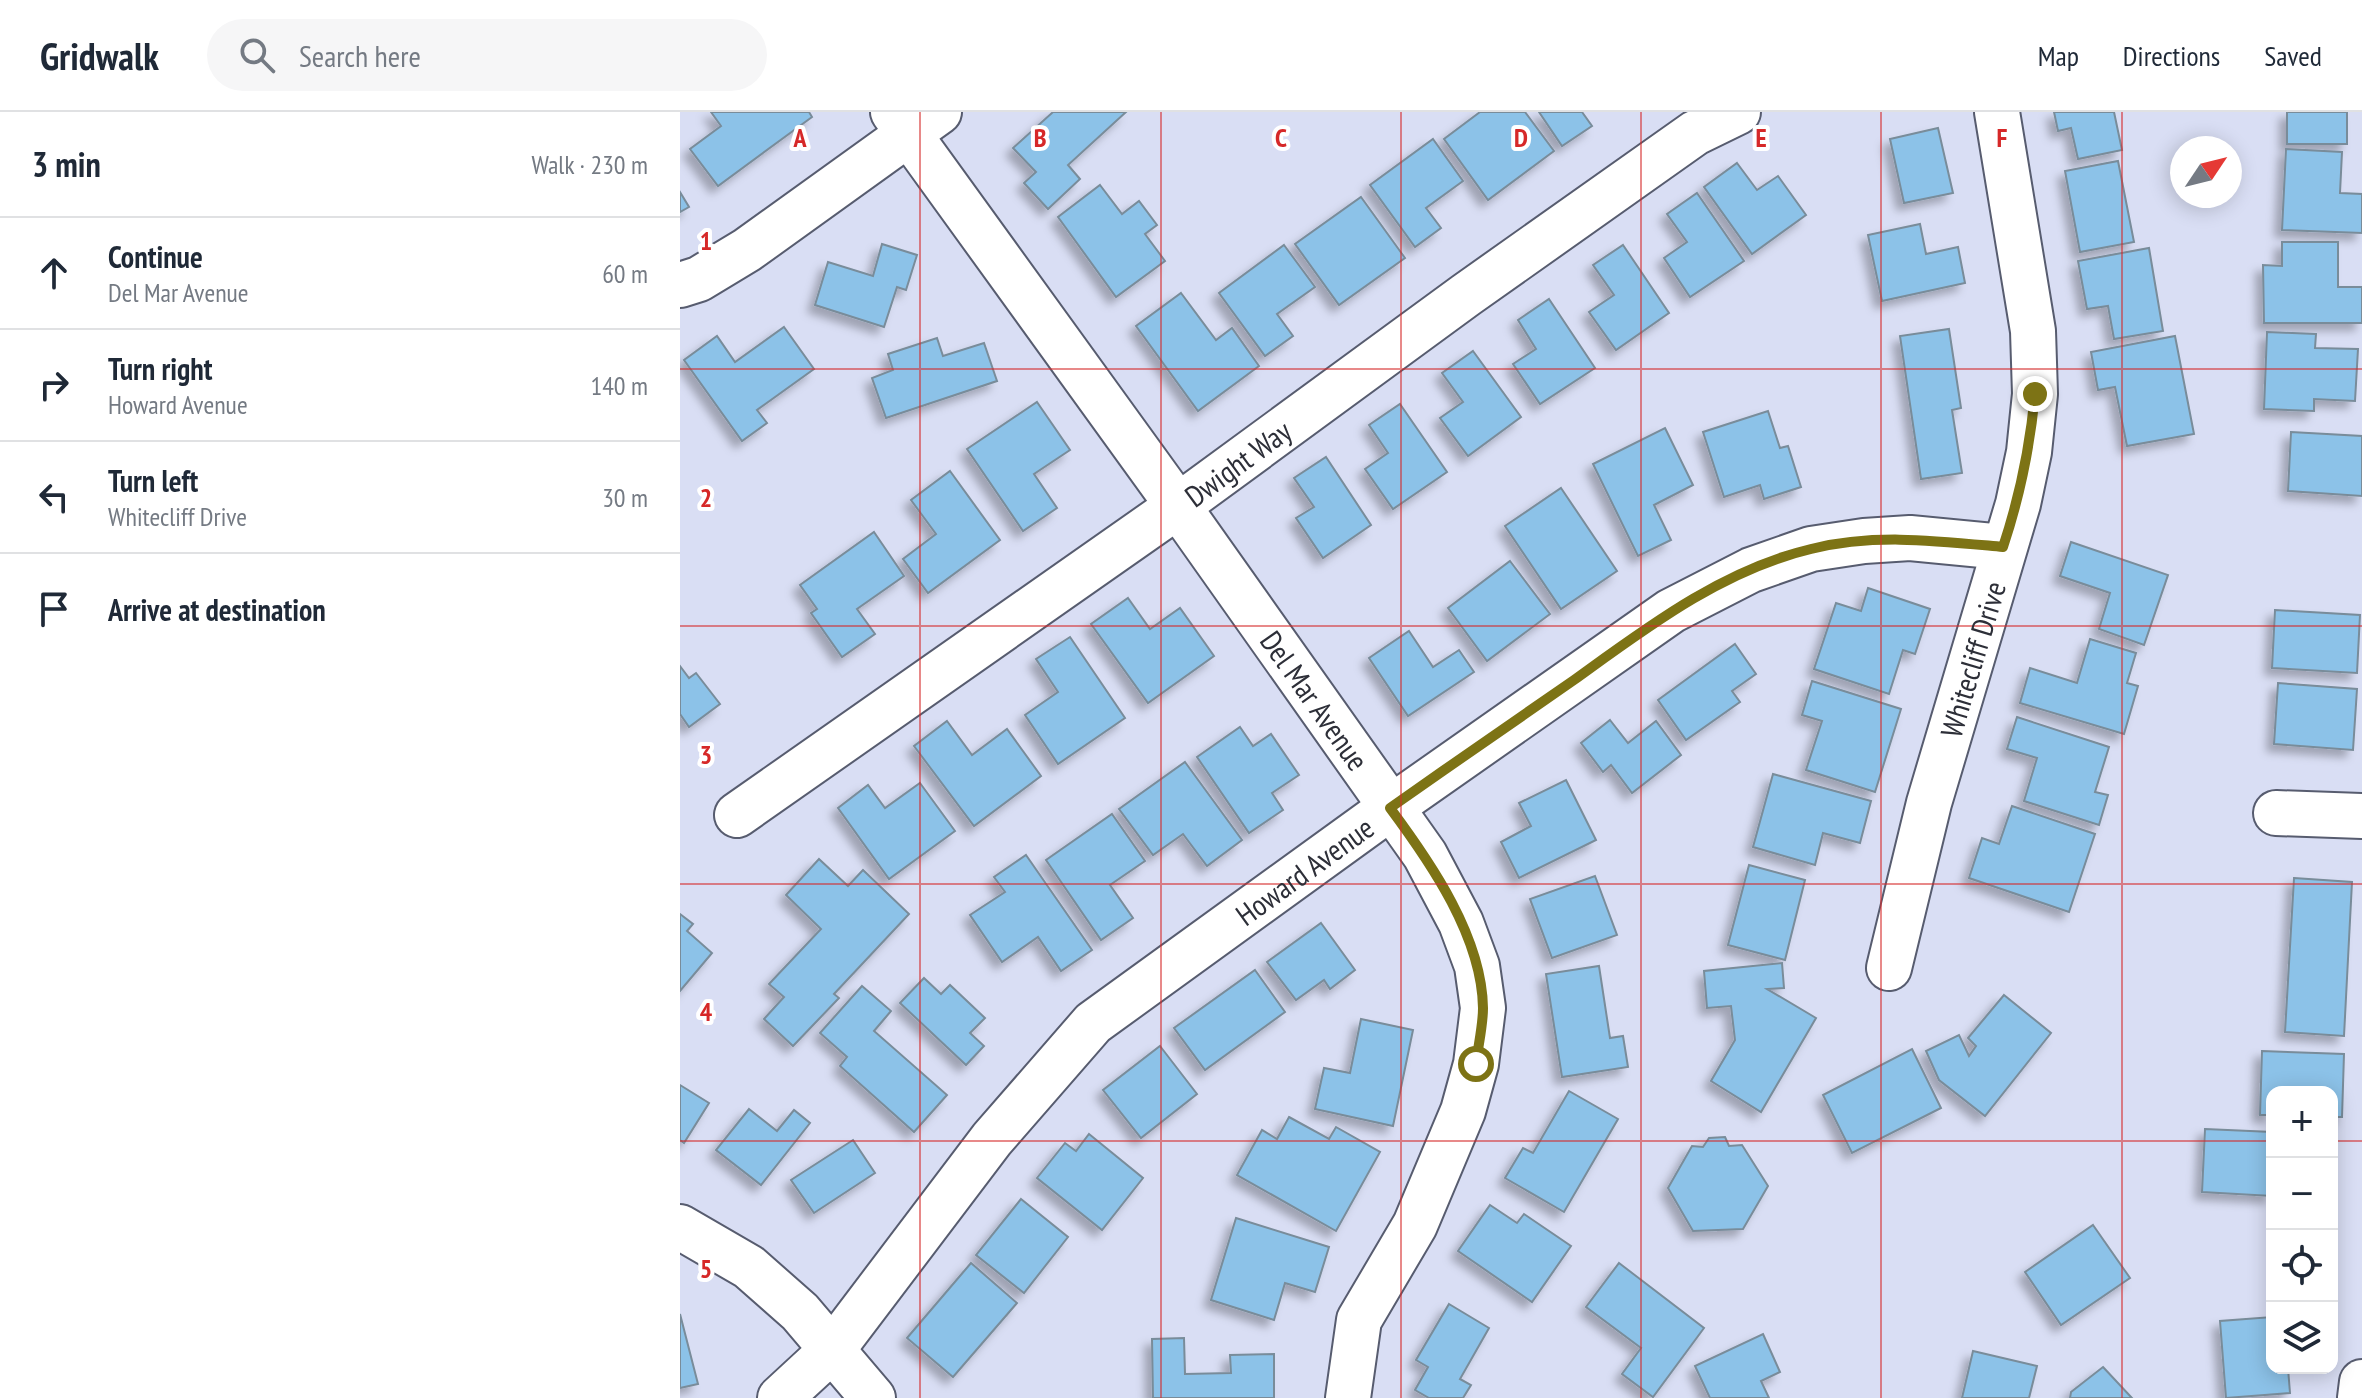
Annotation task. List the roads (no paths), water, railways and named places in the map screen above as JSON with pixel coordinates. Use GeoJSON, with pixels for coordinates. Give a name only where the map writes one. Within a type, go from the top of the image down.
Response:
{"type":"FeatureCollection","features":[{"type":"Feature","properties":{"kind":"street","name":"Dwight Way"},"geometry":{"type":"LineString","coordinates":[[737,815],[1178,506],[1466,295],[1695,133],[1738,112]]}},
{"type":"Feature","properties":{"kind":"street","name":"Whitecliff Drive"},"geometry":{"type":"LineString","coordinates":[[1889,968],[1929,803],[2018,504],[2029,452],[2035,394],[2033,331],[1997,112]]}},
{"type":"Feature","properties":{"kind":"street","name":"Del Mar Avenue"},"geometry":{"type":"LineString","coordinates":[[913,119],[1178,506],[1425,855],[1461,923],[1477,966],[1483,1008],[1476,1064],[1463,1111],[1415,1225],[1359,1320],[1348,1398]]}},
{"type":"Feature","properties":{"kind":"street"},"geometry":{"type":"LineString","coordinates":[[680,285],[699,279],[747,250],[913,119]]}},
{"type":"Feature","properties":{"kind":"street","name":"Howard Avenue"},"geometry":{"type":"LineString","coordinates":[[780,1398],[833,1349],[992,1139],[1093,1023],[1390,808],[1671,611],[1751,570],[1811,549],[1910,538],[2003,547]]}},
{"type":"Feature","properties":{"kind":"street"},"geometry":{"type":"LineString","coordinates":[[2276,813],[2362,816]]}},
{"type":"Feature","properties":{"kind":"street"},"geometry":{"type":"LineString","coordinates":[[680,1227],[749,1267],[800,1312],[873,1398]]}},
{"type":"Feature","properties":{"kind":"street"},"geometry":{"type":"LineString","coordinates":[[2360,1398],[2362,1382]]}}]}
